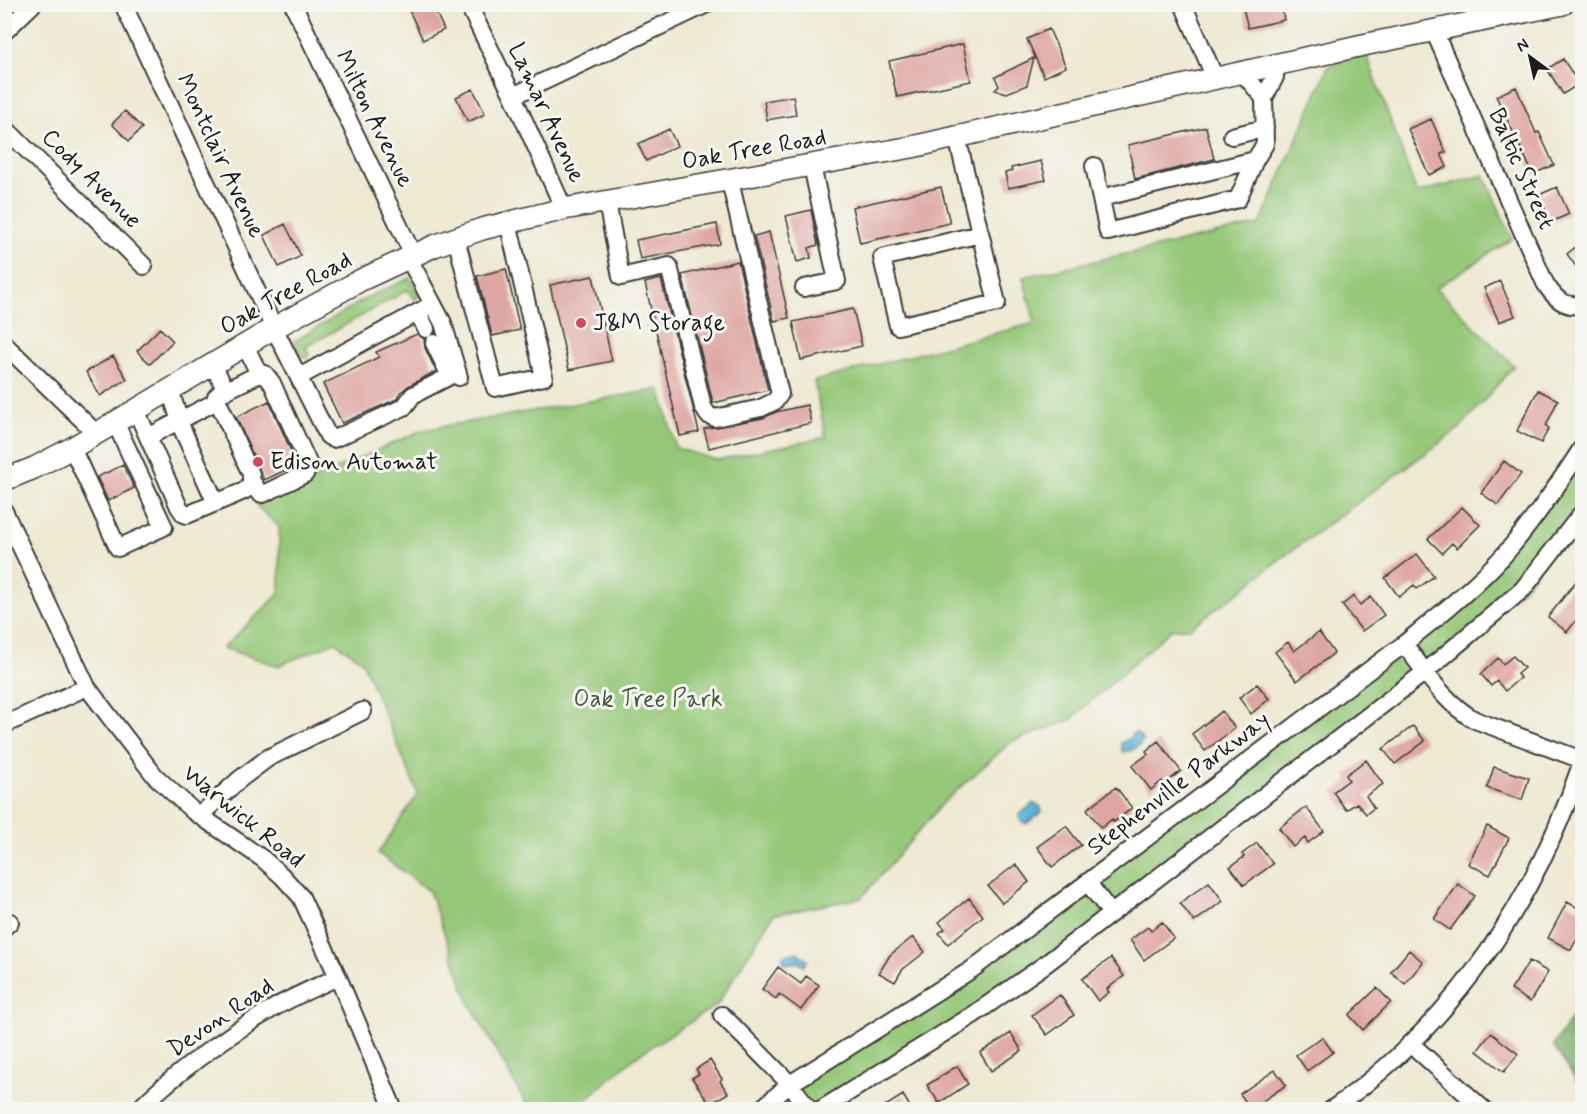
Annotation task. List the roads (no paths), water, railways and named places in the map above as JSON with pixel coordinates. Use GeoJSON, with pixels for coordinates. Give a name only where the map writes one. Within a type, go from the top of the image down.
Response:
{"type":"FeatureCollection","features":[{"type":"Feature","properties":{"kind":"main road","name":"Oak Tree Road"},"geometry":{"type":"LineString","coordinates":[[4,480],[34,468],[72,447],[274,328],[361,280],[410,256],[456,238],[508,222],[564,209],[812,166],[957,137],[1276,64],[1563,4]]}},
{"type":"Feature","properties":{"kind":"street"},"geometry":{"type":"LineString","coordinates":[[4,33],[33,4]]}},
{"type":"Feature","properties":{"kind":"street","name":"Montclair Avenue"},"geometry":{"type":"LineString","coordinates":[[123,4],[274,328],[326,431],[333,439],[405,406]]}},
{"type":"Feature","properties":{"kind":"street","name":"Milton Avenue"},"geometry":{"type":"LineString","coordinates":[[293,4],[410,256],[426,305]]}},
{"type":"Feature","properties":{"kind":"street","name":"Lamar Avenue"},"geometry":{"type":"LineString","coordinates":[[468,4],[564,209]]}},
{"type":"Feature","properties":{"kind":"street"},"geometry":{"type":"LineString","coordinates":[[513,96],[707,4]]}},
{"type":"Feature","properties":{"kind":"street"},"geometry":{"type":"LineString","coordinates":[[1183,4],[1215,78]]}},
{"type":"Feature","properties":{"kind":"street","name":"Baltic Street"},"geometry":{"type":"LineString","coordinates":[[1434,31],[1545,283],[1550,292],[1563,303],[1582,304]]}},
{"type":"Feature","properties":{"kind":"street"},"geometry":{"type":"LineString","coordinates":[[1094,166],[1108,232],[1238,199],[1265,144],[1264,98],[1275,77],[1276,64]]}},
{"type":"Feature","properties":{"kind":"street"},"geometry":{"type":"LineString","coordinates":[[1242,72],[1264,98]]}},
{"type":"Feature","properties":{"kind":"street","name":"Cody Avenue"},"geometry":{"type":"LineString","coordinates":[[4,127],[144,266]]}},
{"type":"Feature","properties":{"kind":"street"},"geometry":{"type":"LineString","coordinates":[[1232,135],[1265,128]]}},
{"type":"Feature","properties":{"kind":"street"},"geometry":{"type":"LineString","coordinates":[[957,137],[997,303],[898,326],[882,258],[980,234]]}},
{"type":"Feature","properties":{"kind":"street"},"geometry":{"type":"LineString","coordinates":[[1101,198],[1256,160]]}},
{"type":"Feature","properties":{"kind":"street"},"geometry":{"type":"LineString","coordinates":[[804,288],[837,281],[812,166]]}},
{"type":"Feature","properties":{"kind":"street"},"geometry":{"type":"LineString","coordinates":[[607,202],[621,277],[669,266],[703,407],[708,415],[715,418],[761,408],[775,401],[780,394],[730,181]]}},
{"type":"Feature","properties":{"kind":"street"},"geometry":{"type":"LineString","coordinates":[[456,238],[495,388],[544,377],[508,222]]}},
{"type":"Feature","properties":{"kind":"street"},"geometry":{"type":"LineString","coordinates":[[405,406],[413,395],[445,380],[449,374],[433,335],[426,305]]}},
{"type":"Feature","properties":{"kind":"street"},"geometry":{"type":"LineString","coordinates":[[297,372],[426,305]]}},
{"type":"Feature","properties":{"kind":"street"},"geometry":{"type":"LineString","coordinates":[[405,406],[457,382],[459,378],[443,323],[426,305]]}},
{"type":"Feature","properties":{"kind":"street"},"geometry":{"type":"LineString","coordinates":[[4,344],[96,433]]}},
{"type":"Feature","properties":{"kind":"street"},"geometry":{"type":"LineString","coordinates":[[245,345],[259,374]]}},
{"type":"Feature","properties":{"kind":"street"},"geometry":{"type":"LineString","coordinates":[[148,437],[180,420],[221,396],[259,374],[265,374],[270,380],[309,465],[305,474],[263,494],[259,493],[252,481],[221,396],[213,364]]}},
{"type":"Feature","properties":{"kind":"street"},"geometry":{"type":"LineString","coordinates":[[170,390],[180,420],[216,503]]}},
{"type":"Feature","properties":{"kind":"street"},"geometry":{"type":"LineString","coordinates":[[136,410],[184,514],[187,515],[248,488],[252,481]]}},
{"type":"Feature","properties":{"kind":"street"},"geometry":{"type":"LineString","coordinates":[[72,447],[118,548],[164,527],[115,422]]}},
{"type":"Feature","properties":{"kind":"street","name":"Stephenville Parkway"},"geometry":{"type":"LineString","coordinates":[[760,1110],[790,1084],[971,969],[1404,644],[1460,598],[1503,556],[1545,504],[1582,448]]}},
{"type":"Feature","properties":{"kind":"street","name":"Warwick Road"},"geometry":{"type":"LineString","coordinates":[[4,511],[87,687],[155,776],[200,815],[263,859],[301,897],[338,977],[394,1110]]}},
{"type":"Feature","properties":{"kind":"street"},"geometry":{"type":"LineString","coordinates":[[820,1110],[973,1015],[1047,963],[1425,672],[1523,590],[1582,513]]}},
{"type":"Feature","properties":{"kind":"street"},"geometry":{"type":"LineString","coordinates":[[1330,1110],[1380,1072],[1410,1043],[1446,1007],[1479,965],[1529,889],[1550,845],[1582,761],[1475,720],[1455,708],[1404,644]]}},
{"type":"Feature","properties":{"kind":"street"},"geometry":{"type":"LineString","coordinates":[[4,725],[87,687]]}},
{"type":"Feature","properties":{"kind":"street"},"geometry":{"type":"LineString","coordinates":[[200,815],[240,779],[268,758],[363,711]]}},
{"type":"Feature","properties":{"kind":"street"},"geometry":{"type":"LineString","coordinates":[[1088,883],[1111,913]]}},
{"type":"Feature","properties":{"kind":"street","name":"Devon Road"},"geometry":{"type":"LineString","coordinates":[[138,1110],[221,1041],[268,1011],[338,977]]}},
{"type":"Feature","properties":{"kind":"street"},"geometry":{"type":"LineString","coordinates":[[722,1015],[790,1084],[810,1110]]}},
{"type":"Feature","properties":{"kind":"street"},"geometry":{"type":"LineString","coordinates":[[1410,1043],[1484,1110]]}},
{"type":"Feature","properties":{"kind":"water"},"geometry":{"type":"Polygon","coordinates":[[[1133,733],[1137,733],[1143,740],[1134,749],[1122,752],[1121,743],[1129,739],[1133,733]]]}},
{"type":"Feature","properties":{"kind":"water"},"geometry":{"type":"Polygon","coordinates":[[[1034,803],[1040,806],[1042,812],[1026,824],[1021,821],[1019,815],[1034,803]]]}},
{"type":"Feature","properties":{"kind":"water"},"geometry":{"type":"Polygon","coordinates":[[[797,952],[808,960],[804,966],[797,962],[784,963],[783,955],[797,952]]]}},
{"type":"Feature","properties":{"kind":"place","name":"J&M Storage"},"geometry":{"type":"Point","coordinates":[581,323]}},
{"type":"Feature","properties":{"kind":"place","name":"Edison Automat"},"geometry":{"type":"Point","coordinates":[258,462]}},
{"type":"Feature","properties":{"kind":"park label","name":"Oak Tree Park"},"geometry":{"type":"Point","coordinates":[648,699]}}]}
